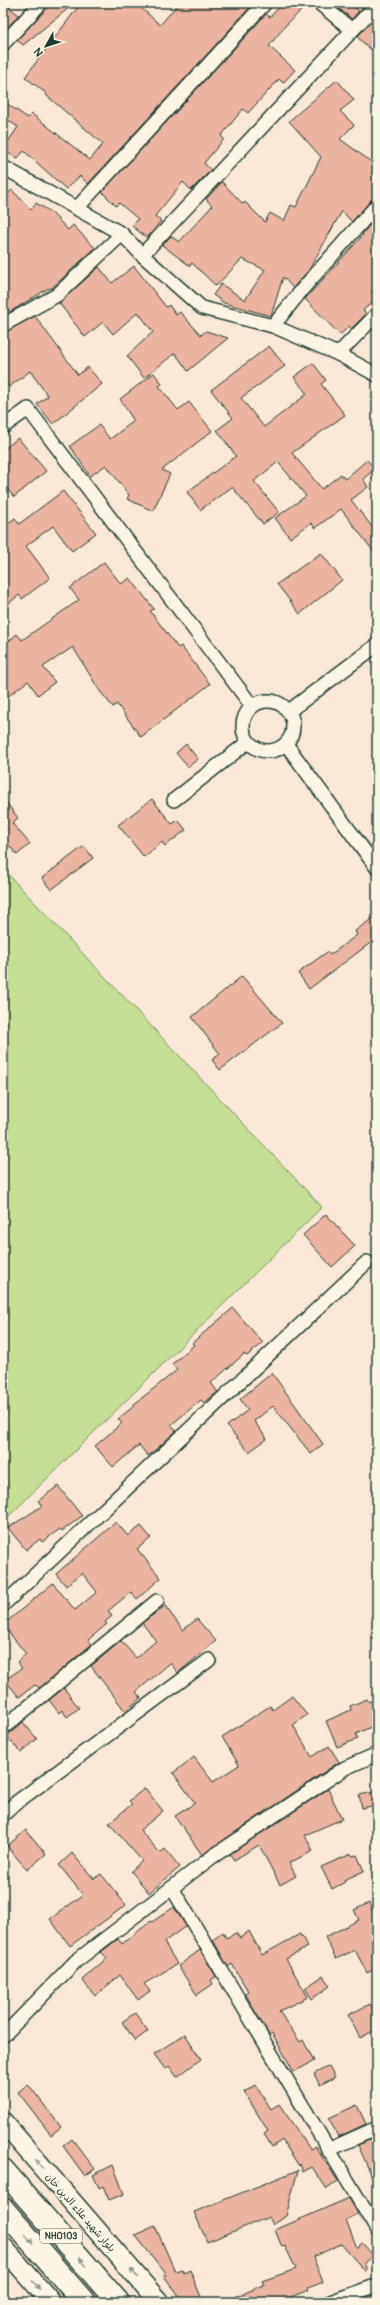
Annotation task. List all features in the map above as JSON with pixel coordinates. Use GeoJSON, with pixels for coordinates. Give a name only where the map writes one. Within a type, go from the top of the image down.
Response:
{"type":"FeatureCollection","features":[{"type":"Feature","properties":{"kind":"highway","name":"NH0103"},"geometry":{"type":"LineString","coordinates":[[3,2170],[118,2302]]}},
{"type":"Feature","properties":{"kind":"highway","name":"NH0103"},"geometry":{"type":"LineString","coordinates":[[3,2209],[84,2302]]}},
{"type":"Feature","properties":{"kind":"street"},"geometry":{"type":"LineString","coordinates":[[3,44],[41,3]]}},
{"type":"Feature","properties":{"kind":"street"},"geometry":{"type":"LineString","coordinates":[[77,208],[265,3]]}},
{"type":"Feature","properties":{"kind":"street"},"geometry":{"type":"LineString","coordinates":[[319,3],[352,30]]}},
{"type":"Feature","properties":{"kind":"street"},"geometry":{"type":"LineString","coordinates":[[142,255],[377,4]]}},
{"type":"Feature","properties":{"kind":"street"},"geometry":{"type":"LineString","coordinates":[[3,167],[122,234],[142,255],[202,308],[273,326],[338,354],[377,375]]}},
{"type":"Feature","properties":{"kind":"street"},"geometry":{"type":"LineString","coordinates":[[273,326],[305,286],[377,204]]}},
{"type":"Feature","properties":{"kind":"street"},"geometry":{"type":"LineString","coordinates":[[3,325],[57,295],[122,234]]}},
{"type":"Feature","properties":{"kind":"street"},"geometry":{"type":"LineString","coordinates":[[338,354],[377,314]]}},
{"type":"Feature","properties":{"kind":"street"},"geometry":{"type":"LineString","coordinates":[[3,427],[28,409],[252,706]]}},
{"type":"Feature","properties":{"kind":"street"},"geometry":{"type":"LineString","coordinates":[[289,711],[377,645]]}},
{"type":"Feature","properties":{"kind":"street"},"geometry":{"type":"LineString","coordinates":[[275,701],[289,711],[293,719],[294,728],[286,744],[279,749],[271,751],[262,750],[248,742],[243,727],[247,712],[252,706],[259,702],[275,701]]}},
{"type":"Feature","properties":{"kind":"street"},"geometry":{"type":"LineString","coordinates":[[174,800],[248,742]]}},
{"type":"Feature","properties":{"kind":"street"},"geometry":{"type":"LineString","coordinates":[[286,744],[377,868]]}},
{"type":"Feature","properties":{"kind":"street"},"geometry":{"type":"LineString","coordinates":[[3,1606],[367,1262]]}},
{"type":"Feature","properties":{"kind":"street"},"geometry":{"type":"LineString","coordinates":[[3,1728],[157,1601]]}},
{"type":"Feature","properties":{"kind":"street"},"geometry":{"type":"LineString","coordinates":[[3,1815],[17,1802],[209,1660]]}},
{"type":"Feature","properties":{"kind":"street"},"geometry":{"type":"LineString","coordinates":[[3,2036],[76,1961],[212,1857],[345,1768],[377,1754]]}},
{"type":"Feature","properties":{"kind":"street"},"geometry":{"type":"LineString","coordinates":[[172,1888],[377,2230]]}},
{"type":"Feature","properties":{"kind":"street","name":"بلوار شهید علاء الدین خان"},"geometry":{"type":"LineString","coordinates":[[3,2122],[159,2302]]}},
{"type":"Feature","properties":{"kind":"street"},"geometry":{"type":"LineString","coordinates":[[328,2150],[377,2128]]}},
{"type":"Feature","properties":{"kind":"street"},"geometry":{"type":"LineString","coordinates":[[5,2252],[51,2302]]}},
{"type":"Feature","properties":{"kind":"street"},"geometry":{"type":"LineString","coordinates":[[330,2302],[372,2287]]}},
{"type":"Feature","properties":{"kind":"green space"},"geometry":{"type":"Polygon","coordinates":[[[3,869],[322,1207],[3,1522],[3,869]]]}},
{"type":"Feature","properties":{"kind":"building"},"geometry":{"type":"Polygon","coordinates":[[[3,3],[19,15],[5,30],[3,28],[3,3]]]}},
{"type":"Feature","properties":{"kind":"building"},"geometry":{"type":"Polygon","coordinates":[[[49,3],[75,3],[23,45],[17,40],[47,8],[49,3]]]}},
{"type":"Feature","properties":{"kind":"building"},"geometry":{"type":"Polygon","coordinates":[[[81,3],[136,3],[160,25],[179,3],[254,3],[88,184],[80,176],[66,189],[24,151],[17,159],[3,149],[18,127],[3,117],[3,101],[28,118],[32,114],[90,160],[103,144],[46,95],[47,94],[25,77],[81,3]]]}},
{"type":"Feature","properties":{"kind":"building"},"geometry":{"type":"Polygon","coordinates":[[[283,3],[309,3],[285,26],[269,46],[295,70],[283,83],[279,79],[248,113],[243,109],[221,136],[224,139],[204,163],[211,170],[191,190],[183,182],[155,216],[161,221],[147,238],[132,226],[138,219],[119,203],[116,206],[102,192],[266,14],[270,17],[283,3]]]}},
{"type":"Feature","properties":{"kind":"building"},"geometry":{"type":"Polygon","coordinates":[[[332,3],[350,3],[359,11],[352,19],[332,3]]]}},
{"type":"Feature","properties":{"kind":"building"},"geometry":{"type":"Polygon","coordinates":[[[371,22],[377,28],[377,55],[357,37],[371,22]]]}},
{"type":"Feature","properties":{"kind":"building"},"geometry":{"type":"Polygon","coordinates":[[[337,80],[354,100],[340,111],[354,125],[340,139],[377,166],[377,197],[371,200],[352,222],[342,211],[309,270],[293,288],[283,277],[271,316],[224,303],[213,295],[221,284],[245,300],[265,270],[242,259],[216,286],[192,263],[190,266],[162,245],[171,236],[179,242],[212,206],[206,199],[222,182],[243,204],[245,202],[265,222],[270,213],[284,221],[291,205],[296,207],[321,157],[289,121],[337,80]]]}},
{"type":"Feature","properties":{"kind":"building"},"geometry":{"type":"Polygon","coordinates":[[[12,190],[31,210],[36,203],[51,212],[68,230],[73,225],[95,248],[52,288],[47,289],[10,312],[3,304],[3,198],[12,190]]]}},
{"type":"Feature","properties":{"kind":"building"},"geometry":{"type":"Polygon","coordinates":[[[377,217],[377,286],[371,291],[377,299],[363,310],[366,314],[351,329],[349,326],[340,335],[305,299],[363,235],[362,234],[377,217]]]}},
{"type":"Feature","properties":{"kind":"building"},"geometry":{"type":"Polygon","coordinates":[[[134,266],[166,307],[169,305],[176,315],[180,312],[201,335],[206,331],[228,338],[188,371],[175,353],[144,378],[127,356],[153,332],[138,312],[113,334],[103,322],[85,337],[59,303],[99,267],[112,283],[134,266]]]}},
{"type":"Feature","properties":{"kind":"building"},"geometry":{"type":"Polygon","coordinates":[[[35,316],[78,375],[88,367],[102,384],[53,424],[37,404],[48,396],[30,371],[9,387],[3,380],[3,333],[35,316]]]}},
{"type":"Feature","properties":{"kind":"building"},"geometry":{"type":"Polygon","coordinates":[[[269,346],[285,366],[241,398],[264,427],[307,394],[294,377],[313,363],[326,380],[321,384],[345,415],[292,453],[322,489],[341,474],[345,479],[367,460],[375,469],[363,479],[368,487],[351,500],[377,533],[377,556],[341,509],[315,528],[311,523],[290,538],[275,518],[306,496],[278,462],[254,481],[279,512],[263,524],[232,487],[200,510],[187,492],[236,456],[217,430],[233,418],[211,390],[269,346]]]}},
{"type":"Feature","properties":{"kind":"building"},"geometry":{"type":"Polygon","coordinates":[[[154,373],[162,384],[159,386],[178,410],[189,402],[212,431],[162,470],[170,474],[153,511],[127,499],[129,495],[106,465],[90,476],[70,446],[99,425],[110,439],[134,421],[120,399],[154,373]]]}},
{"type":"Feature","properties":{"kind":"building"},"geometry":{"type":"Polygon","coordinates":[[[18,438],[46,471],[14,497],[3,484],[3,450],[18,438]]]}},
{"type":"Feature","properties":{"kind":"building"},"geometry":{"type":"Polygon","coordinates":[[[63,491],[96,533],[72,551],[53,526],[26,546],[50,578],[22,599],[19,595],[3,608],[3,527],[15,518],[19,524],[63,491]]]}},
{"type":"Feature","properties":{"kind":"building"},"geometry":{"type":"Polygon","coordinates":[[[321,553],[342,580],[300,614],[277,584],[321,553]]]}},
{"type":"Feature","properties":{"kind":"building"},"geometry":{"type":"Polygon","coordinates":[[[104,562],[121,584],[130,578],[154,609],[150,611],[178,648],[181,646],[210,684],[141,737],[117,704],[113,707],[99,690],[73,647],[43,667],[55,682],[38,695],[28,681],[3,700],[3,646],[17,634],[22,640],[79,600],[70,588],[104,562]]]}},
{"type":"Feature","properties":{"kind":"building"},"geometry":{"type":"Polygon","coordinates":[[[186,744],[198,759],[188,767],[176,753],[186,744]]]}},
{"type":"Feature","properties":{"kind":"building"},"geometry":{"type":"Polygon","coordinates":[[[3,798],[18,818],[12,823],[30,844],[17,855],[3,838],[3,798]]]}},
{"type":"Feature","properties":{"kind":"building"},"geometry":{"type":"Polygon","coordinates":[[[152,799],[172,824],[178,820],[186,830],[165,846],[162,842],[144,857],[118,825],[152,799]]]}},
{"type":"Feature","properties":{"kind":"building"},"geometry":{"type":"Polygon","coordinates":[[[84,846],[93,858],[51,890],[42,878],[84,846]]]}},
{"type":"Feature","properties":{"kind":"building"},"geometry":{"type":"Polygon","coordinates":[[[377,915],[377,938],[309,989],[298,973],[327,952],[330,955],[357,935],[355,931],[377,915]]]}},
{"type":"Feature","properties":{"kind":"building"},"geometry":{"type":"Polygon","coordinates":[[[242,976],[282,1023],[220,1070],[212,1060],[220,1054],[192,1017],[242,976]]]}},
{"type":"Feature","properties":{"kind":"building"},"geometry":{"type":"Polygon","coordinates":[[[326,1214],[355,1246],[332,1267],[303,1235],[326,1214]]]}},
{"type":"Feature","properties":{"kind":"building"},"geometry":{"type":"Polygon","coordinates":[[[233,1308],[263,1343],[247,1356],[244,1354],[211,1383],[218,1392],[204,1403],[201,1400],[171,1425],[176,1431],[148,1456],[139,1445],[113,1467],[95,1446],[122,1423],[118,1419],[134,1406],[133,1405],[177,1370],[172,1364],[194,1345],[192,1343],[233,1308]]]}},
{"type":"Feature","properties":{"kind":"building"},"geometry":{"type":"Polygon","coordinates":[[[272,1373],[323,1444],[311,1454],[273,1406],[254,1421],[267,1439],[249,1452],[227,1426],[248,1410],[240,1399],[272,1373]]]}},
{"type":"Feature","properties":{"kind":"building"},"geometry":{"type":"Polygon","coordinates":[[[58,1486],[82,1516],[62,1531],[60,1529],[42,1542],[40,1539],[26,1550],[8,1528],[42,1506],[38,1501],[58,1486]]]}},
{"type":"Feature","properties":{"kind":"building"},"geometry":{"type":"Polygon","coordinates":[[[116,1522],[128,1536],[141,1526],[151,1538],[137,1549],[161,1578],[137,1599],[131,1592],[108,1611],[112,1616],[105,1622],[107,1624],[88,1640],[92,1644],[40,1688],[35,1685],[19,1697],[5,1680],[22,1668],[17,1662],[26,1654],[3,1625],[53,1583],[75,1610],[97,1592],[82,1573],[66,1586],[56,1574],[116,1522]]]}},
{"type":"Feature","properties":{"kind":"building"},"geometry":{"type":"Polygon","coordinates":[[[165,1606],[183,1630],[197,1619],[216,1641],[178,1673],[170,1663],[136,1692],[141,1698],[125,1711],[91,1666],[121,1641],[136,1658],[156,1641],[142,1623],[165,1606]]]}},
{"type":"Feature","properties":{"kind":"building"},"geometry":{"type":"Polygon","coordinates":[[[64,1688],[79,1708],[67,1717],[62,1710],[59,1713],[49,1700],[64,1688]]]}},
{"type":"Feature","properties":{"kind":"building"},"geometry":{"type":"Polygon","coordinates":[[[292,1696],[307,1715],[293,1725],[312,1757],[329,1746],[339,1762],[202,1855],[175,1816],[195,1803],[173,1773],[194,1757],[213,1782],[239,1765],[222,1737],[270,1706],[273,1710],[292,1696]]]}},
{"type":"Feature","properties":{"kind":"building"},"geometry":{"type":"Polygon","coordinates":[[[377,1698],[377,1724],[356,1734],[358,1739],[337,1747],[326,1721],[351,1710],[350,1706],[367,1699],[369,1702],[377,1698]]]}},
{"type":"Feature","properties":{"kind":"building"},"geometry":{"type":"Polygon","coordinates":[[[23,1722],[37,1739],[21,1753],[7,1736],[23,1722]]]}},
{"type":"Feature","properties":{"kind":"building"},"geometry":{"type":"Polygon","coordinates":[[[145,1788],[163,1811],[140,1830],[160,1853],[165,1849],[180,1867],[149,1893],[131,1871],[142,1861],[109,1823],[132,1804],[129,1801],[145,1788]]]}},
{"type":"Feature","properties":{"kind":"building"},"geometry":{"type":"Polygon","coordinates":[[[328,1789],[342,1819],[305,1835],[313,1851],[289,1863],[296,1876],[280,1885],[259,1845],[234,1860],[230,1854],[328,1789]]]}},
{"type":"Feature","properties":{"kind":"building"},"geometry":{"type":"Polygon","coordinates":[[[374,1792],[377,1805],[362,1808],[359,1795],[374,1792]]]}},
{"type":"Feature","properties":{"kind":"building"},"geometry":{"type":"Polygon","coordinates":[[[26,1830],[46,1854],[27,1870],[7,1846],[26,1830]]]}},
{"type":"Feature","properties":{"kind":"building"},"geometry":{"type":"Polygon","coordinates":[[[72,1853],[94,1879],[101,1874],[126,1905],[70,1946],[50,1919],[83,1895],[59,1865],[72,1853]]]}},
{"type":"Feature","properties":{"kind":"building"},"geometry":{"type":"Polygon","coordinates":[[[351,1854],[353,1856],[357,1855],[364,1871],[344,1880],[345,1882],[332,1889],[321,1867],[351,1854]]]}},
{"type":"Feature","properties":{"kind":"building"},"geometry":{"type":"Polygon","coordinates":[[[369,1903],[377,1920],[377,1968],[367,1973],[355,1950],[336,1959],[325,1937],[359,1920],[354,1910],[369,1903]]]}},
{"type":"Feature","properties":{"kind":"building"},"geometry":{"type":"Polygon","coordinates":[[[174,1907],[186,1926],[164,1942],[177,1964],[144,1984],[150,1991],[138,2000],[120,1975],[95,1996],[82,1980],[107,1958],[101,1952],[118,1939],[122,1944],[151,1921],[152,1922],[174,1907]]]}},
{"type":"Feature","properties":{"kind":"building"},"geometry":{"type":"Polygon","coordinates":[[[249,1931],[262,1955],[300,1934],[308,1947],[286,1959],[308,1997],[279,2011],[300,2042],[303,2040],[314,2061],[294,2072],[272,2033],[269,2035],[253,2008],[245,1993],[248,1991],[232,1964],[228,1967],[213,1940],[223,1932],[226,1938],[236,1933],[240,1938],[249,1931]]]}},
{"type":"Feature","properties":{"kind":"building"},"geometry":{"type":"Polygon","coordinates":[[[200,1950],[216,1976],[211,1980],[213,1984],[197,1995],[178,1966],[200,1950]]]}},
{"type":"Feature","properties":{"kind":"building"},"geometry":{"type":"Polygon","coordinates":[[[323,1976],[330,1986],[312,1999],[305,1988],[323,1976]]]}},
{"type":"Feature","properties":{"kind":"building"},"geometry":{"type":"Polygon","coordinates":[[[370,2004],[377,2018],[377,2029],[360,2038],[348,2015],[370,2004]]]}},
{"type":"Feature","properties":{"kind":"building"},"geometry":{"type":"Polygon","coordinates":[[[135,2013],[148,2031],[135,2041],[122,2022],[135,2013]]]}},
{"type":"Feature","properties":{"kind":"building"},"geometry":{"type":"Polygon","coordinates":[[[185,2034],[201,2059],[177,2077],[169,2066],[165,2069],[154,2054],[185,2034]]]}},
{"type":"Feature","properties":{"kind":"building"},"geometry":{"type":"Polygon","coordinates":[[[329,2066],[335,2077],[320,2085],[314,2074],[329,2066]]]}},
{"type":"Feature","properties":{"kind":"building"},"geometry":{"type":"Polygon","coordinates":[[[28,2084],[61,2127],[51,2135],[18,2092],[28,2084]]]}},
{"type":"Feature","properties":{"kind":"building"},"geometry":{"type":"Polygon","coordinates":[[[256,2085],[271,2109],[279,2104],[310,2149],[315,2146],[338,2181],[327,2189],[312,2167],[303,2172],[300,2164],[299,2166],[282,2140],[272,2147],[264,2134],[268,2131],[244,2092],[256,2085]]]}},
{"type":"Feature","properties":{"kind":"building"},"geometry":{"type":"Polygon","coordinates":[[[357,2105],[366,2124],[338,2137],[329,2118],[357,2105]]]}},
{"type":"Feature","properties":{"kind":"building"},"geometry":{"type":"Polygon","coordinates":[[[377,2137],[377,2188],[358,2145],[377,2137]]]}},
{"type":"Feature","properties":{"kind":"building"},"geometry":{"type":"Polygon","coordinates":[[[72,2139],[95,2169],[85,2176],[63,2146],[72,2139]]]}},
{"type":"Feature","properties":{"kind":"building"},"geometry":{"type":"Polygon","coordinates":[[[113,2165],[124,2194],[109,2200],[103,2186],[99,2188],[93,2175],[113,2165]]]}},
{"type":"Feature","properties":{"kind":"building"},"geometry":{"type":"Polygon","coordinates":[[[298,2170],[286,2216],[273,2225],[269,2217],[207,2242],[194,2212],[298,2170]]]}},
{"type":"Feature","properties":{"kind":"building"},"geometry":{"type":"Polygon","coordinates":[[[349,2198],[358,2214],[346,2220],[357,2248],[362,2243],[373,2255],[364,2263],[367,2270],[365,2271],[341,2244],[313,2257],[323,2282],[308,2288],[309,2290],[277,2302],[223,2302],[264,2285],[262,2281],[296,2269],[285,2246],[282,2247],[275,2230],[349,2198]]]}},
{"type":"Feature","properties":{"kind":"building"},"geometry":{"type":"Polygon","coordinates":[[[155,2226],[175,2271],[182,2269],[184,2273],[190,2270],[203,2302],[183,2302],[164,2276],[167,2275],[135,2235],[155,2226]]]}}]}
